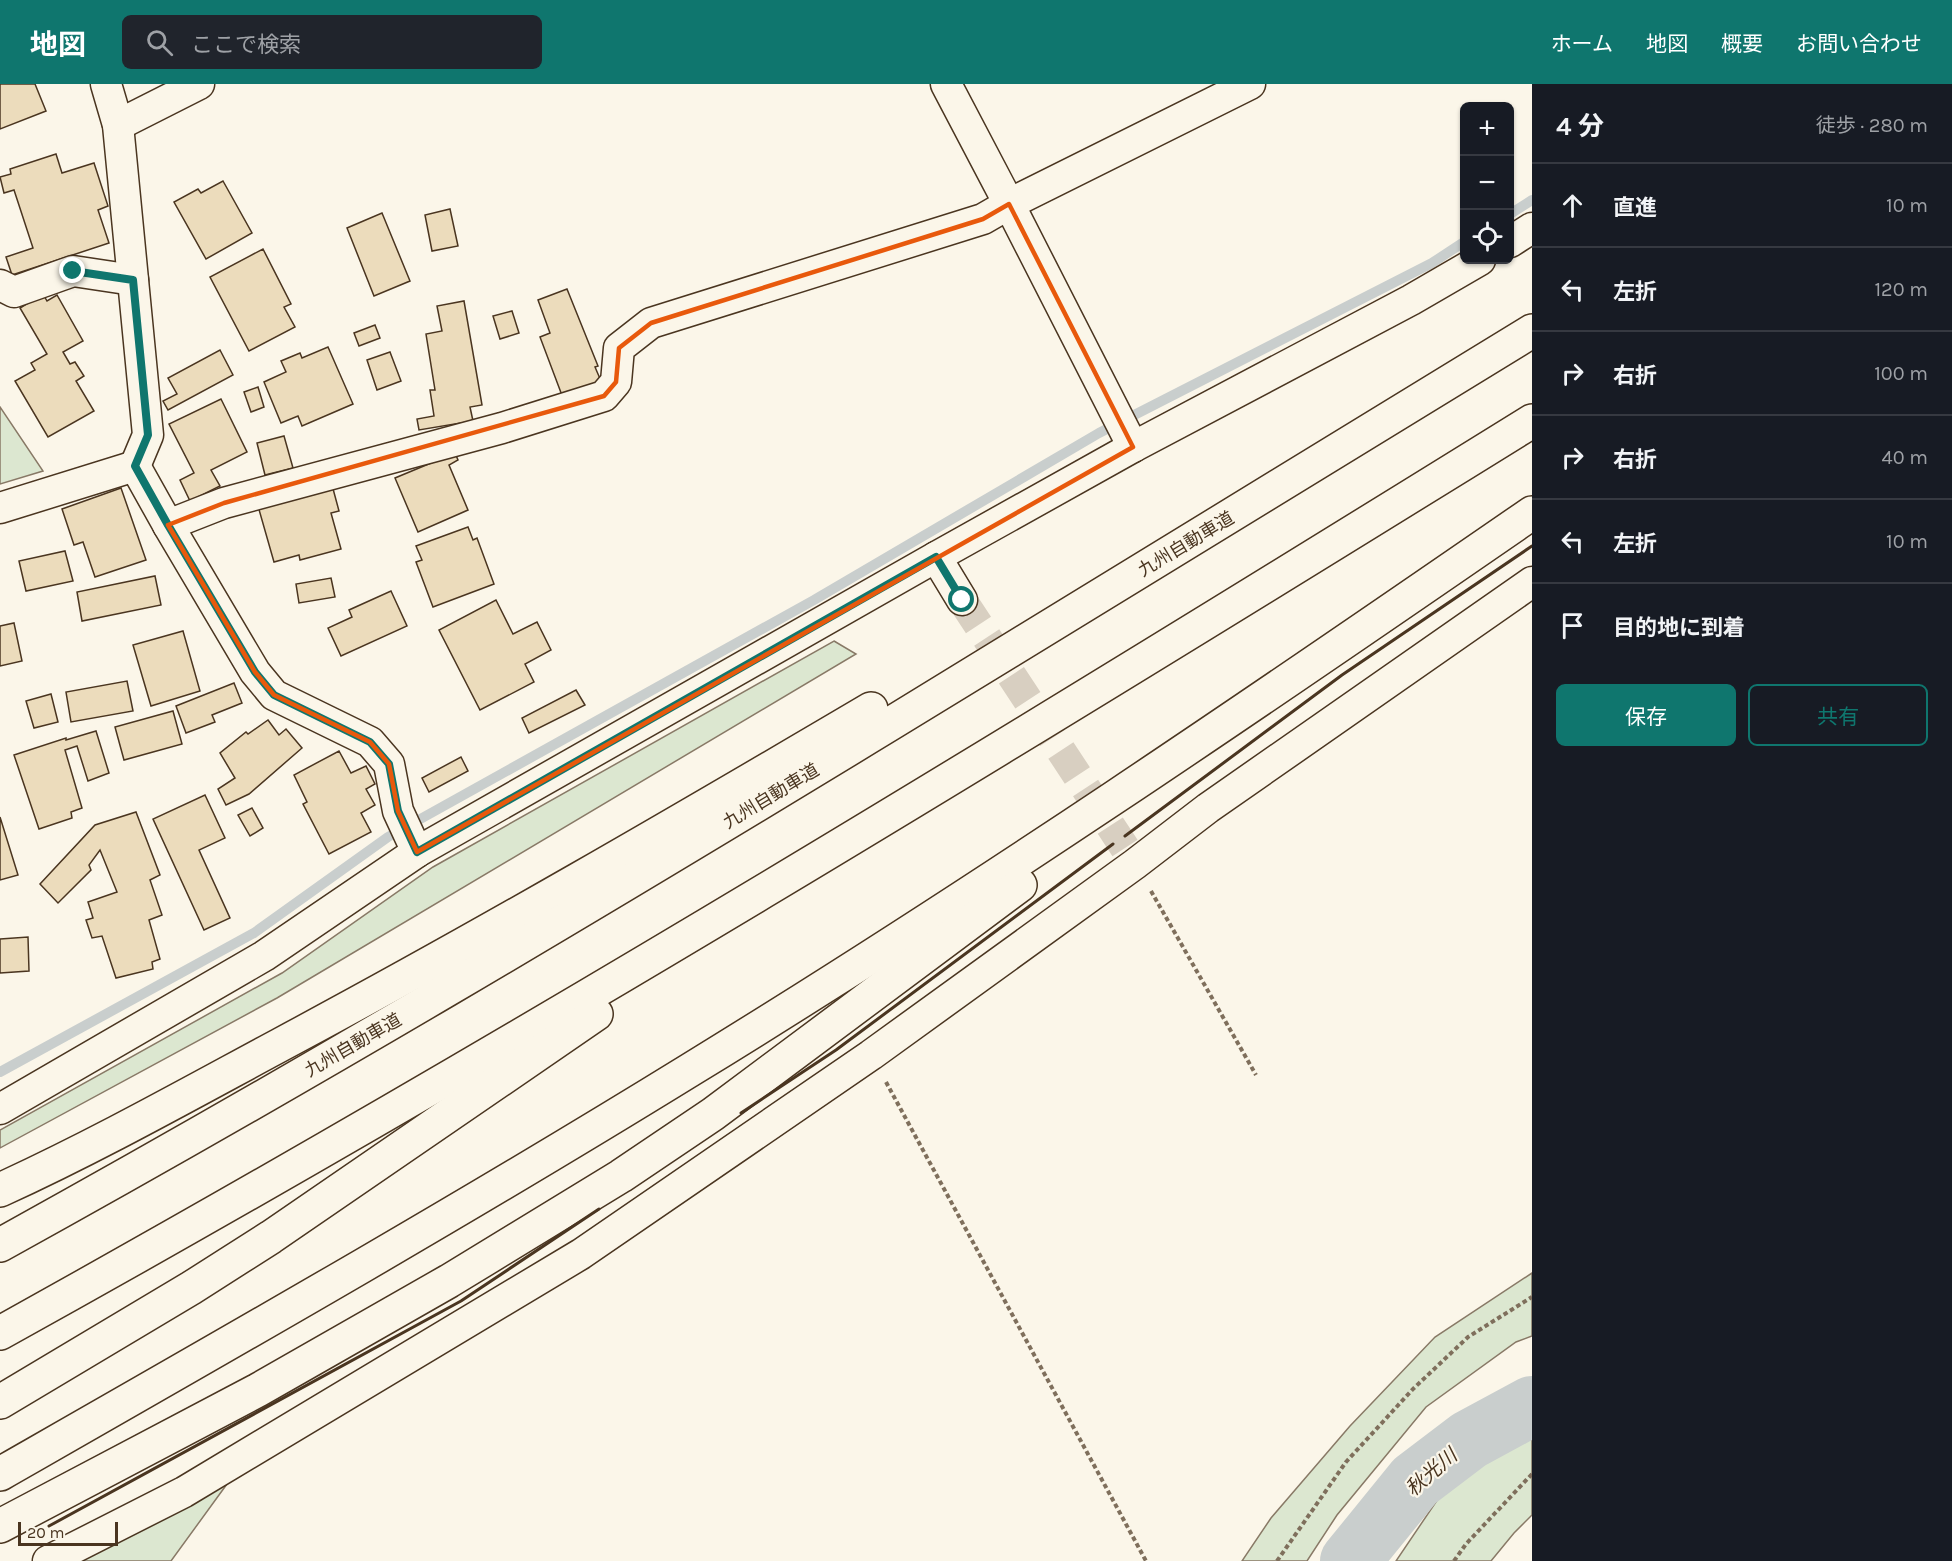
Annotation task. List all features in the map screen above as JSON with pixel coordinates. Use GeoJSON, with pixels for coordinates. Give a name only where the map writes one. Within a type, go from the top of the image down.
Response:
{"type":"FeatureCollection","features":[{"type":"Feature","properties":{"kind":"highway","name":"九州自動車道"},"geometry":{"type":"LineString","coordinates":[[0,1245],[411,1012],[736,818],[1532,331]]}},
{"type":"Feature","properties":{"kind":"highway"},"geometry":{"type":"LineString","coordinates":[[0,1333],[445,1080],[848,842],[1532,421]]}},
{"type":"Feature","properties":{"kind":"highway"},"geometry":{"type":"LineString","coordinates":[[0,1190],[138,1122],[321,1023],[581,879],[1034,614],[1263,497]]}},
{"type":"Feature","properties":{"kind":"highway"},"geometry":{"type":"LineString","coordinates":[[0,1474],[542,1161],[693,1068],[1045,845],[1532,513]]}},
{"type":"Feature","properties":{"kind":"highway"},"geometry":{"type":"LineString","coordinates":[[0,1526],[258,1390],[449,1281],[621,1176],[713,1114],[1351,638]]}},
{"type":"Feature","properties":{"kind":"highway"},"geometry":{"type":"LineString","coordinates":[[0,1402],[271,1237],[848,842]]}},
{"type":"Feature","properties":{"kind":"street"},"geometry":{"type":"LineString","coordinates":[[0,508],[135,466],[148,435],[118,125],[106,84]]}},
{"type":"Feature","properties":{"kind":"street"},"geometry":{"type":"LineString","coordinates":[[118,125],[199,84]]}},
{"type":"Feature","properties":{"kind":"street"},"geometry":{"type":"LineString","coordinates":[[946,84],[1132,447]]}},
{"type":"Feature","properties":{"kind":"street"},"geometry":{"type":"LineString","coordinates":[[168,525],[224,502],[502,428],[604,396],[616,381],[619,348],[651,323],[983,219],[1250,84]]}},
{"type":"Feature","properties":{"kind":"street"},"geometry":{"type":"LineString","coordinates":[[1514,239],[1532,228]]}},
{"type":"Feature","properties":{"kind":"street"},"geometry":{"type":"LineString","coordinates":[[0,1109],[264,956],[417,852],[1132,447],[1411,300],[1473,264]]}},
{"type":"Feature","properties":{"kind":"street"},"geometry":{"type":"LineString","coordinates":[[0,285],[14,292],[73,271],[133,280]]}},
{"type":"Feature","properties":{"kind":"street"},"geometry":{"type":"LineString","coordinates":[[135,466],[255,672],[274,695],[370,742],[389,764],[398,811],[417,852]]}},
{"type":"Feature","properties":{"kind":"street"},"geometry":{"type":"LineString","coordinates":[[936,557],[962,600]]}},
{"type":"Feature","properties":{"kind":"street"},"geometry":{"type":"LineString","coordinates":[[48,1561],[184,1492],[582,1254],[871,1055],[1130,856],[1208,808],[1532,582]]}},
{"type":"Feature","properties":{"kind":"path"},"geometry":{"type":"LineString","coordinates":[[1130,856],[1257,1075]]}},
{"type":"Feature","properties":{"kind":"path"},"geometry":{"type":"LineString","coordinates":[[871,1055],[1146,1561]]}},
{"type":"Feature","properties":{"kind":"path"},"geometry":{"type":"LineString","coordinates":[[1277,1561],[1346,1462],[1413,1389],[1468,1337],[1532,1297]]}},
{"type":"Feature","properties":{"kind":"path"},"geometry":{"type":"LineString","coordinates":[[1454,1561],[1466,1544],[1532,1474]]}},
{"type":"Feature","properties":{"kind":"highlighted area"},"geometry":{"type":"Polygon","coordinates":[[[1009,204],[1133,447],[417,852],[398,811],[389,764],[370,742],[274,695],[255,672],[168,525],[224,503],[604,396],[616,382],[619,348],[651,323],[983,219],[1009,204]]]}},
{"type":"Feature","properties":{"kind":"green space"},"geometry":{"type":"Polygon","coordinates":[[[0,407],[43,471],[0,484],[0,407]]]}},
{"type":"Feature","properties":{"kind":"green space"},"geometry":{"type":"Polygon","coordinates":[[[834,641],[856,654],[277,998],[0,1148],[0,1130],[282,973],[433,867],[834,641]]]}},
{"type":"Feature","properties":{"kind":"green space"},"geometry":{"type":"Polygon","coordinates":[[[1532,1273],[1532,1336],[1516,1342],[1426,1407],[1337,1515],[1307,1561],[1242,1561],[1271,1518],[1350,1426],[1435,1337],[1532,1273]]]}},
{"type":"Feature","properties":{"kind":"green space"},"geometry":{"type":"Polygon","coordinates":[[[1532,1427],[1532,1515],[1491,1561],[1396,1561],[1442,1493],[1532,1427]]]}},
{"type":"Feature","properties":{"kind":"green space"},"geometry":{"type":"Polygon","coordinates":[[[227,1484],[171,1561],[77,1561],[227,1484]]]}},
{"type":"Feature","properties":{"kind":"building"},"geometry":{"type":"Polygon","coordinates":[[[0,84],[35,84],[46,111],[0,129],[0,84]]]}},
{"type":"Feature","properties":{"kind":"building"},"geometry":{"type":"Polygon","coordinates":[[[56,154],[62,173],[94,163],[108,206],[98,210],[109,243],[12,275],[6,257],[33,248],[14,190],[4,193],[0,177],[11,174],[10,169],[56,154]]]}},
{"type":"Feature","properties":{"kind":"building"},"geometry":{"type":"Polygon","coordinates":[[[223,181],[252,233],[206,259],[174,202],[198,189],[201,193],[223,181]]]}},
{"type":"Feature","properties":{"kind":"building"},"geometry":{"type":"Polygon","coordinates":[[[450,209],[458,246],[432,251],[425,215],[450,209]]]}},
{"type":"Feature","properties":{"kind":"building"},"geometry":{"type":"Polygon","coordinates":[[[382,213],[410,281],[374,296],[347,228],[382,213]]]}},
{"type":"Feature","properties":{"kind":"building"},"geometry":{"type":"Polygon","coordinates":[[[263,249],[291,304],[284,307],[295,327],[249,351],[210,277],[263,249]]]}},
{"type":"Feature","properties":{"kind":"building"},"geometry":{"type":"Polygon","coordinates":[[[567,289],[598,366],[595,367],[601,381],[563,398],[540,337],[550,333],[538,300],[567,289]]]}},
{"type":"Feature","properties":{"kind":"building"},"geometry":{"type":"Polygon","coordinates":[[[43,294],[47,301],[57,295],[83,341],[63,352],[70,364],[75,362],[84,376],[76,381],[94,411],[48,437],[15,381],[35,370],[31,363],[47,354],[20,308],[43,294]]]}},
{"type":"Feature","properties":{"kind":"building"},"geometry":{"type":"Polygon","coordinates":[[[464,301],[482,405],[470,407],[473,421],[419,430],[417,419],[434,416],[430,390],[435,390],[426,334],[442,331],[437,306],[464,301]]]}},
{"type":"Feature","properties":{"kind":"building"},"geometry":{"type":"Polygon","coordinates":[[[512,311],[519,333],[500,339],[493,316],[512,311]]]}},
{"type":"Feature","properties":{"kind":"building"},"geometry":{"type":"Polygon","coordinates":[[[375,325],[380,338],[359,346],[354,333],[375,325]]]}},
{"type":"Feature","properties":{"kind":"building"},"geometry":{"type":"Polygon","coordinates":[[[328,347],[353,404],[302,426],[298,416],[281,423],[264,382],[286,372],[281,361],[300,353],[302,358],[328,347]]]}},
{"type":"Feature","properties":{"kind":"building"},"geometry":{"type":"Polygon","coordinates":[[[220,350],[233,375],[168,410],[163,401],[177,394],[168,378],[220,350]]]}},
{"type":"Feature","properties":{"kind":"building"},"geometry":{"type":"Polygon","coordinates":[[[390,352],[401,381],[377,390],[367,360],[390,352]]]}},
{"type":"Feature","properties":{"kind":"building"},"geometry":{"type":"Polygon","coordinates":[[[258,387],[264,407],[251,412],[244,392],[258,387]]]}},
{"type":"Feature","properties":{"kind":"building"},"geometry":{"type":"Polygon","coordinates":[[[221,399],[247,452],[211,470],[220,486],[190,501],[180,480],[194,473],[169,424],[221,399]]]}},
{"type":"Feature","properties":{"kind":"building"},"geometry":{"type":"Polygon","coordinates":[[[284,436],[293,468],[265,475],[257,443],[284,436]]]}},
{"type":"Feature","properties":{"kind":"building"},"geometry":{"type":"Polygon","coordinates":[[[455,453],[458,460],[449,465],[468,510],[418,532],[395,478],[455,453]]]}},
{"type":"Feature","properties":{"kind":"building"},"geometry":{"type":"Polygon","coordinates":[[[332,485],[339,511],[331,513],[341,549],[300,560],[299,555],[274,562],[258,506],[332,485]]]}},
{"type":"Feature","properties":{"kind":"building"},"geometry":{"type":"Polygon","coordinates":[[[121,488],[146,560],[95,577],[83,542],[74,545],[62,509],[121,488]]]}},
{"type":"Feature","properties":{"kind":"building"},"geometry":{"type":"Polygon","coordinates":[[[468,527],[473,540],[477,538],[494,584],[433,607],[416,562],[422,560],[416,546],[468,527]]]}},
{"type":"Feature","properties":{"kind":"building"},"geometry":{"type":"Polygon","coordinates":[[[65,551],[73,581],[26,591],[19,561],[65,551]]]}},
{"type":"Feature","properties":{"kind":"building"},"geometry":{"type":"Polygon","coordinates":[[[155,576],[161,605],[82,621],[77,592],[155,576]]]}},
{"type":"Feature","properties":{"kind":"building"},"geometry":{"type":"Polygon","coordinates":[[[331,578],[335,597],[299,603],[296,584],[331,578]]]}},
{"type":"Feature","properties":{"kind":"building"},"geometry":{"type":"Polygon","coordinates":[[[391,591],[407,626],[341,656],[328,628],[352,617],[349,610],[391,591]]]}},
{"type":"Feature","properties":{"kind":"building"},"geometry":{"type":"Polygon","coordinates":[[[496,600],[513,634],[537,622],[551,650],[525,664],[534,682],[480,710],[439,630],[496,600]]]}},
{"type":"Feature","properties":{"kind":"building"},"geometry":{"type":"Polygon","coordinates":[[[14,623],[22,661],[0,666],[0,626],[14,623]]]}},
{"type":"Feature","properties":{"kind":"building"},"geometry":{"type":"Polygon","coordinates":[[[183,631],[200,691],[151,706],[133,645],[183,631]]]}},
{"type":"Feature","properties":{"kind":"building"},"geometry":{"type":"Polygon","coordinates":[[[127,681],[133,711],[71,722],[66,692],[127,681]]]}},
{"type":"Feature","properties":{"kind":"building"},"geometry":{"type":"Polygon","coordinates":[[[234,683],[242,703],[212,715],[215,722],[186,733],[176,706],[234,683]]]}},
{"type":"Feature","properties":{"kind":"building"},"geometry":{"type":"Polygon","coordinates":[[[576,690],[585,705],[529,733],[522,718],[576,690]]]}},
{"type":"Feature","properties":{"kind":"building"},"geometry":{"type":"Polygon","coordinates":[[[51,694],[58,722],[34,728],[26,701],[51,694]]]}},
{"type":"Feature","properties":{"kind":"building"},"geometry":{"type":"Polygon","coordinates":[[[173,711],[182,744],[124,760],[115,727],[173,711]]]}},
{"type":"Feature","properties":{"kind":"building"},"geometry":{"type":"Polygon","coordinates":[[[268,720],[279,735],[286,729],[302,748],[249,794],[226,805],[218,789],[235,778],[220,753],[246,732],[248,734],[268,720]]]}},
{"type":"Feature","properties":{"kind":"building"},"geometry":{"type":"Polygon","coordinates":[[[96,731],[109,773],[88,781],[77,746],[65,750],[82,808],[71,812],[72,818],[39,829],[14,755],[96,731]]]}},
{"type":"Feature","properties":{"kind":"building"},"geometry":{"type":"Polygon","coordinates":[[[339,751],[351,773],[366,766],[375,784],[366,789],[375,805],[361,813],[371,832],[329,854],[303,804],[307,802],[294,775],[339,751]]]}},
{"type":"Feature","properties":{"kind":"building"},"geometry":{"type":"Polygon","coordinates":[[[461,757],[468,771],[429,792],[422,778],[461,757]]]}},
{"type":"Feature","properties":{"kind":"building"},"geometry":{"type":"Polygon","coordinates":[[[205,795],[225,838],[199,850],[230,918],[204,930],[153,819],[205,795]]]}},
{"type":"Feature","properties":{"kind":"building"},"geometry":{"type":"Polygon","coordinates":[[[252,808],[263,828],[250,836],[238,815],[252,808]]]}},
{"type":"Feature","properties":{"kind":"building"},"geometry":{"type":"Polygon","coordinates":[[[136,812],[160,875],[150,880],[162,915],[149,920],[160,959],[152,962],[153,969],[116,978],[102,936],[92,938],[86,920],[93,918],[88,902],[117,892],[100,850],[89,865],[91,870],[58,903],[40,884],[95,825],[136,812]]]}},
{"type":"Feature","properties":{"kind":"building"},"geometry":{"type":"Polygon","coordinates":[[[0,817],[18,875],[0,880],[0,817]]]}},
{"type":"Feature","properties":{"kind":"building"},"geometry":{"type":"Polygon","coordinates":[[[28,937],[29,971],[0,973],[0,939],[28,937]]]}},
{"type":"Feature","properties":{"kind":"waterway"},"geometry":{"type":"LineString","coordinates":[[1514,211],[1532,200]]}},
{"type":"Feature","properties":{"kind":"waterway"},"geometry":{"type":"LineString","coordinates":[[0,1072],[254,933],[388,837],[814,600],[1099,433],[1432,263],[1460,245]]}},
{"type":"Feature","properties":{"kind":"waterway","name":"秋光川"},"geometry":{"type":"LineString","coordinates":[[1350,1561],[1415,1481],[1469,1440],[1532,1406]]}},
{"type":"Feature","properties":{"kind":"tunnel"},"geometry":{"type":"LineString","coordinates":[[962,600],[1125,848]]}},
{"type":"Feature","properties":{"kind":"wall"},"geometry":{"type":"LineString","coordinates":[[1125,836],[1342,675],[1532,546]]}},
{"type":"Feature","properties":{"kind":"wall"},"geometry":{"type":"LineString","coordinates":[[741,1113],[836,1050],[1113,844]]}},
{"type":"Feature","properties":{"kind":"wall"},"geometry":{"type":"LineString","coordinates":[[49,1526],[461,1301],[599,1209]]}},
{"type":"Feature","properties":{"kind":"route"},"geometry":{"type":"LineString","coordinates":[[73,271],[133,280],[148,435],[135,466],[255,672],[274,695],[370,742],[389,764],[398,811],[417,852],[936,557],[962,600]]}}]}
